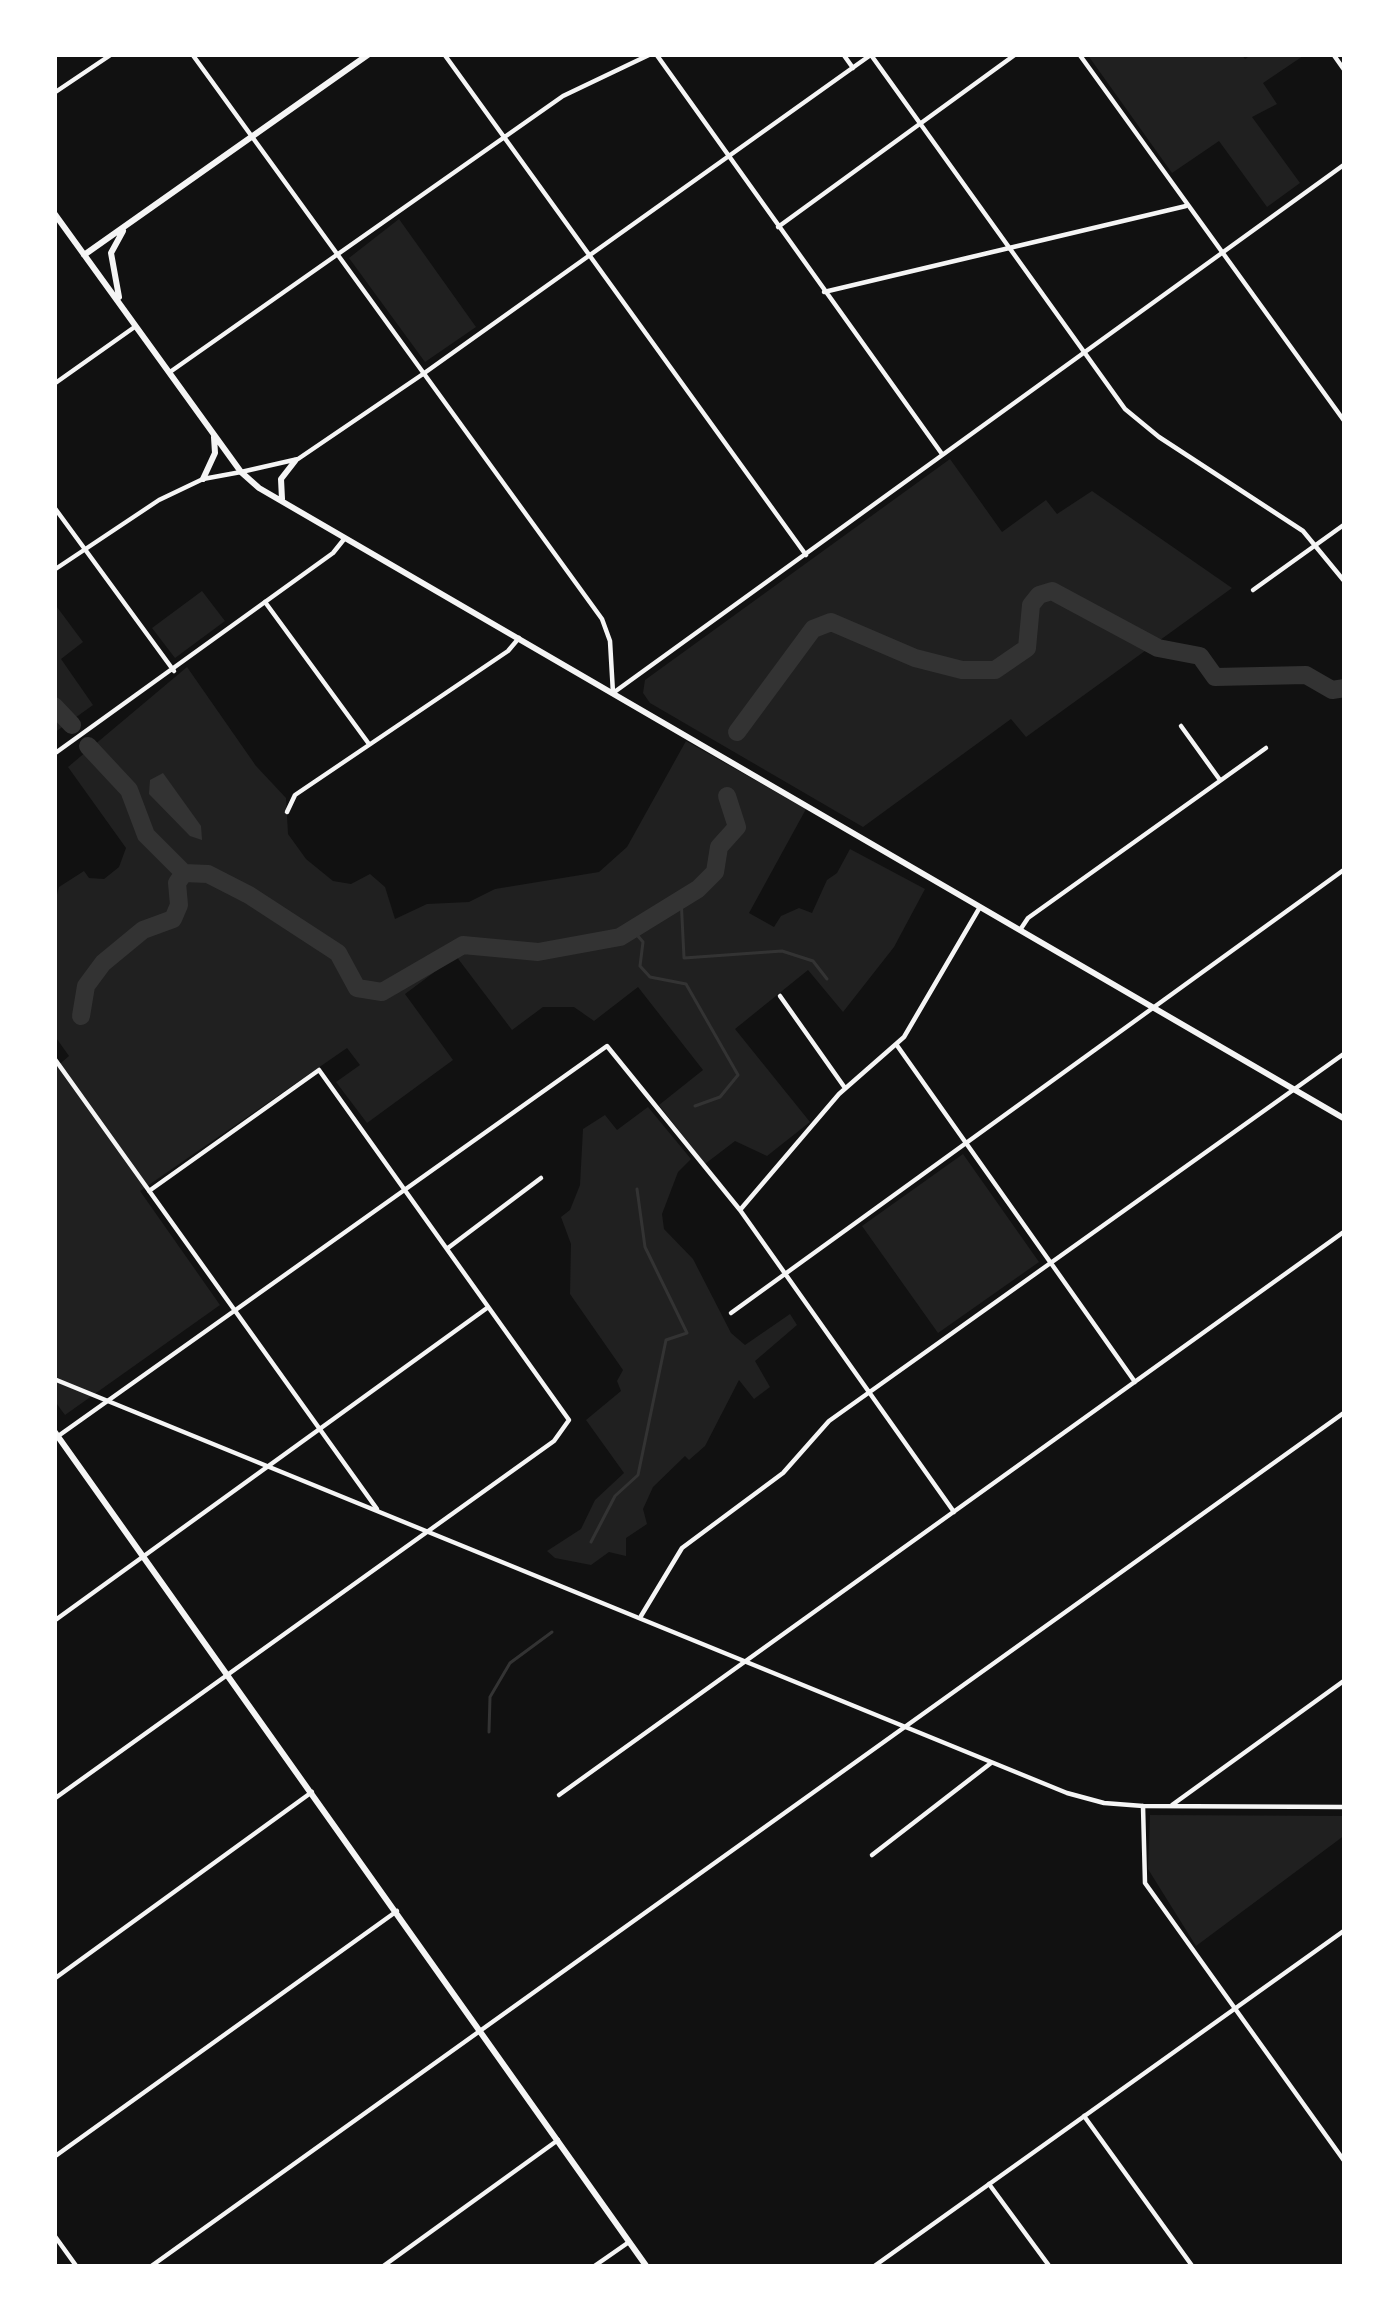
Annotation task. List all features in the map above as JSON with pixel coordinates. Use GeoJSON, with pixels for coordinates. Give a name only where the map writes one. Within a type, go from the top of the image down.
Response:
{"type":"FeatureCollection","features":[{"type":"Feature","properties":{"kind":"main road"},"geometry":{"type":"LineString","coordinates":[[84,255],[369,54]]}},
{"type":"Feature","properties":{"kind":"main road"},"geometry":{"type":"LineString","coordinates":[[54,213],[241,472],[283,503],[1345,1119]]}},
{"type":"Feature","properties":{"kind":"main road"},"geometry":{"type":"LineString","coordinates":[[123,307],[111,253],[134,220]]}},
{"type":"Feature","properties":{"kind":"main road"},"geometry":{"type":"LineString","coordinates":[[203,478],[214,453],[214,433]]}},
{"type":"Feature","properties":{"kind":"main road"},"geometry":{"type":"LineString","coordinates":[[283,503],[280,479],[295,460]]}},
{"type":"Feature","properties":{"kind":"main road"},"geometry":{"type":"LineString","coordinates":[[55,1436],[647,2267]]}},
{"type":"Feature","properties":{"kind":"street"},"geometry":{"type":"LineString","coordinates":[[54,93],[112,54]]}},
{"type":"Feature","properties":{"kind":"street"},"geometry":{"type":"LineString","coordinates":[[192,54],[602,619],[613,693],[1345,164]]}},
{"type":"Feature","properties":{"kind":"street"},"geometry":{"type":"LineString","coordinates":[[444,54],[806,555]]}},
{"type":"Feature","properties":{"kind":"street"},"geometry":{"type":"LineString","coordinates":[[170,372],[563,97],[654,54],[943,456]]}},
{"type":"Feature","properties":{"kind":"street"},"geometry":{"type":"LineString","coordinates":[[843,54],[853,68]]}},
{"type":"Feature","properties":{"kind":"street"},"geometry":{"type":"LineString","coordinates":[[778,227],[1016,54]]}},
{"type":"Feature","properties":{"kind":"street"},"geometry":{"type":"LineString","coordinates":[[1079,54],[1345,422]]}},
{"type":"Feature","properties":{"kind":"street"},"geometry":{"type":"LineString","coordinates":[[1333,54],[1345,71]]}},
{"type":"Feature","properties":{"kind":"street"},"geometry":{"type":"LineString","coordinates":[[54,570],[203,478],[295,460],[871,55],[1138,422],[1317,544],[1345,581]]}},
{"type":"Feature","properties":{"kind":"street"},"geometry":{"type":"LineString","coordinates":[[824,292],[1187,205]]}},
{"type":"Feature","properties":{"kind":"street"},"geometry":{"type":"LineString","coordinates":[[54,384],[136,326]]}},
{"type":"Feature","properties":{"kind":"street"},"geometry":{"type":"LineString","coordinates":[[54,507],[174,671]]}},
{"type":"Feature","properties":{"kind":"street"},"geometry":{"type":"LineString","coordinates":[[1252,590],[1345,524]]}},
{"type":"Feature","properties":{"kind":"street"},"geometry":{"type":"LineString","coordinates":[[54,754],[333,554],[345,538]]}},
{"type":"Feature","properties":{"kind":"street"},"geometry":{"type":"LineString","coordinates":[[265,602],[369,744]]}},
{"type":"Feature","properties":{"kind":"street"},"geometry":{"type":"LineString","coordinates":[[287,812],[295,796],[519,638]]}},
{"type":"Feature","properties":{"kind":"street"},"geometry":{"type":"LineString","coordinates":[[1181,726],[1220,780]]}},
{"type":"Feature","properties":{"kind":"street"},"geometry":{"type":"LineString","coordinates":[[1020,930],[1028,918],[1265,748]]}},
{"type":"Feature","properties":{"kind":"street"},"geometry":{"type":"LineString","coordinates":[[731,1313],[1345,869]]}},
{"type":"Feature","properties":{"kind":"street"},"geometry":{"type":"LineString","coordinates":[[740,1210],[845,1088],[896,1044],[980,907]]}},
{"type":"Feature","properties":{"kind":"street"},"geometry":{"type":"LineString","coordinates":[[780,996],[845,1088]]}},
{"type":"Feature","properties":{"kind":"street"},"geometry":{"type":"LineString","coordinates":[[896,1044],[1136,1382]]}},
{"type":"Feature","properties":{"kind":"street"},"geometry":{"type":"LineString","coordinates":[[55,1436],[607,1046],[740,1210],[954,1512]]}},
{"type":"Feature","properties":{"kind":"street"},"geometry":{"type":"LineString","coordinates":[[640,1616],[682,1548],[783,1473],[810,1438],[1345,1053]]}},
{"type":"Feature","properties":{"kind":"street"},"geometry":{"type":"LineString","coordinates":[[54,1058],[377,1509]]}},
{"type":"Feature","properties":{"kind":"street"},"geometry":{"type":"LineString","coordinates":[[54,1799],[554,1441],[569,1420],[319,1070],[149,1190]]}},
{"type":"Feature","properties":{"kind":"street"},"geometry":{"type":"LineString","coordinates":[[448,1248],[542,1178]]}},
{"type":"Feature","properties":{"kind":"street"},"geometry":{"type":"LineString","coordinates":[[559,1795],[1345,1232]]}},
{"type":"Feature","properties":{"kind":"street"},"geometry":{"type":"LineString","coordinates":[[54,1621],[489,1307]]}},
{"type":"Feature","properties":{"kind":"street"},"geometry":{"type":"LineString","coordinates":[[54,1379],[1099,1802],[1345,1807]]}},
{"type":"Feature","properties":{"kind":"street"},"geometry":{"type":"LineString","coordinates":[[150,2267],[1345,1412]]}},
{"type":"Feature","properties":{"kind":"street"},"geometry":{"type":"LineString","coordinates":[[1172,1805],[1345,1680]]}},
{"type":"Feature","properties":{"kind":"street"},"geometry":{"type":"LineString","coordinates":[[872,1855],[994,1761]]}},
{"type":"Feature","properties":{"kind":"street"},"geometry":{"type":"LineString","coordinates":[[54,1979],[312,1792]]}},
{"type":"Feature","properties":{"kind":"street"},"geometry":{"type":"LineString","coordinates":[[1143,1806],[1145,1883],[1345,2162]]}},
{"type":"Feature","properties":{"kind":"street"},"geometry":{"type":"LineString","coordinates":[[54,2157],[397,1911]]}},
{"type":"Feature","properties":{"kind":"street"},"geometry":{"type":"LineString","coordinates":[[873,2267],[1345,1930]]}},
{"type":"Feature","properties":{"kind":"street"},"geometry":{"type":"LineString","coordinates":[[1084,2116],[1193,2267]]}},
{"type":"Feature","properties":{"kind":"street"},"geometry":{"type":"LineString","coordinates":[[382,2267],[558,2140]]}},
{"type":"Feature","properties":{"kind":"street"},"geometry":{"type":"LineString","coordinates":[[989,2184],[1050,2267]]}},
{"type":"Feature","properties":{"kind":"street"},"geometry":{"type":"LineString","coordinates":[[54,2235],[77,2267]]}},
{"type":"Feature","properties":{"kind":"street"},"geometry":{"type":"LineString","coordinates":[[593,2267],[629,2242]]}},
{"type":"Feature","properties":{"kind":"shaded area"},"geometry":{"type":"Polygon","coordinates":[[[1087,54],[1241,54],[1245,59],[1253,54],[1306,54],[1263,83],[1277,104],[1252,117],[1300,183],[1267,207],[1219,141],[1172,173],[1087,54]]]}},
{"type":"Feature","properties":{"kind":"shaded area"},"geometry":{"type":"Polygon","coordinates":[[[399,219],[476,327],[425,362],[349,258],[399,219]]]}},
{"type":"Feature","properties":{"kind":"shaded area"},"geometry":{"type":"Polygon","coordinates":[[[950,459],[1002,532],[1046,500],[1057,514],[1092,491],[1232,588],[1026,737],[1011,719],[863,827],[650,703],[643,693],[645,680],[950,459]]]}},
{"type":"Feature","properties":{"kind":"shaded area"},"geometry":{"type":"Polygon","coordinates":[[[202,591],[225,621],[175,658],[152,628],[202,591]]]}},
{"type":"Feature","properties":{"kind":"shaded area"},"geometry":{"type":"Polygon","coordinates":[[[54,603],[83,642],[61,659],[93,705],[54,733],[54,603]]]}},
{"type":"Feature","properties":{"kind":"shaded area"},"geometry":{"type":"Polygon","coordinates":[[[187,667],[256,766],[286,798],[288,834],[306,859],[333,881],[351,884],[370,874],[385,887],[395,919],[427,904],[469,902],[495,889],[599,872],[627,847],[686,741],[806,809],[749,913],[774,927],[781,916],[799,908],[812,913],[827,880],[837,873],[850,849],[925,889],[894,947],[843,1012],[808,970],[735,1029],[810,1122],[767,1156],[735,1141],[705,1164],[659,1105],[703,1070],[638,987],[594,1021],[574,1007],[543,1007],[512,1030],[456,956],[405,994],[453,1060],[367,1123],[336,1082],[360,1065],[347,1048],[140,1191],[220,1305],[65,1415],[54,1400],[54,1069],[69,1056],[54,1035],[54,906],[59,887],[84,871],[89,878],[104,879],[119,867],[126,848],[68,767],[187,667]]]}},
{"type":"Feature","properties":{"kind":"shaded area"},"geometry":{"type":"Polygon","coordinates":[[[163,773],[201,826],[202,840],[190,836],[149,794],[150,780],[163,773]]]}},
{"type":"Feature","properties":{"kind":"shaded area"},"geometry":{"type":"Polygon","coordinates":[[[648,1107],[691,1159],[678,1172],[662,1214],[664,1229],[693,1259],[731,1333],[745,1345],[790,1314],[797,1325],[755,1361],[770,1387],[754,1399],[739,1380],[705,1446],[689,1460],[685,1456],[653,1487],[643,1509],[647,1524],[626,1538],[626,1556],[609,1552],[591,1565],[555,1558],[547,1551],[581,1529],[595,1500],[624,1473],[586,1420],[621,1391],[617,1381],[623,1370],[570,1294],[571,1244],[561,1217],[570,1210],[580,1185],[583,1129],[605,1115],[617,1130],[648,1107]]]}},
{"type":"Feature","properties":{"kind":"shaded area"},"geometry":{"type":"Polygon","coordinates":[[[963,1154],[1039,1262],[938,1333],[862,1226],[963,1154]]]}},
{"type":"Feature","properties":{"kind":"shaded area"},"geometry":{"type":"Polygon","coordinates":[[[1150,1815],[1345,1816],[1345,1835],[1196,1946],[1148,1869],[1150,1815]]]}},
{"type":"Feature","properties":{"kind":"waterway"},"geometry":{"type":"LineString","coordinates":[[737,732],[813,629],[831,622],[915,658],[962,670],[995,670],[1027,648],[1031,605],[1039,595],[1052,591],[1158,648],[1200,656],[1215,677],[1306,675],[1332,690],[1345,688]]}},
{"type":"Feature","properties":{"kind":"waterway"},"geometry":{"type":"LineString","coordinates":[[54,706],[72,725]]}},
{"type":"Feature","properties":{"kind":"waterway"},"geometry":{"type":"LineString","coordinates":[[88,746],[129,790],[146,835],[184,873],[208,874],[249,895],[338,953],[357,988],[382,992],[463,945],[538,952],[620,937],[698,889],[715,872],[719,847],[737,827],[727,796]]}},
{"type":"Feature","properties":{"kind":"waterway"},"geometry":{"type":"LineString","coordinates":[[81,1016],[86,986],[103,963],[143,930],[173,919],[179,905],[177,883],[184,873]]}},
{"type":"Feature","properties":{"kind":"waterway"},"geometry":{"type":"LineString","coordinates":[[681,897],[684,958],[782,951],[813,961],[827,979]]}},
{"type":"Feature","properties":{"kind":"waterway"},"geometry":{"type":"LineString","coordinates":[[632,929],[643,942],[640,966],[650,977],[686,984],[738,1075],[720,1097],[695,1106]]}},
{"type":"Feature","properties":{"kind":"waterway"},"geometry":{"type":"LineString","coordinates":[[591,1542],[615,1496],[638,1475],[666,1340],[687,1333],[645,1247],[637,1189]]}},
{"type":"Feature","properties":{"kind":"waterway"},"geometry":{"type":"LineString","coordinates":[[489,1732],[490,1697],[510,1663],[552,1632]]}}]}
